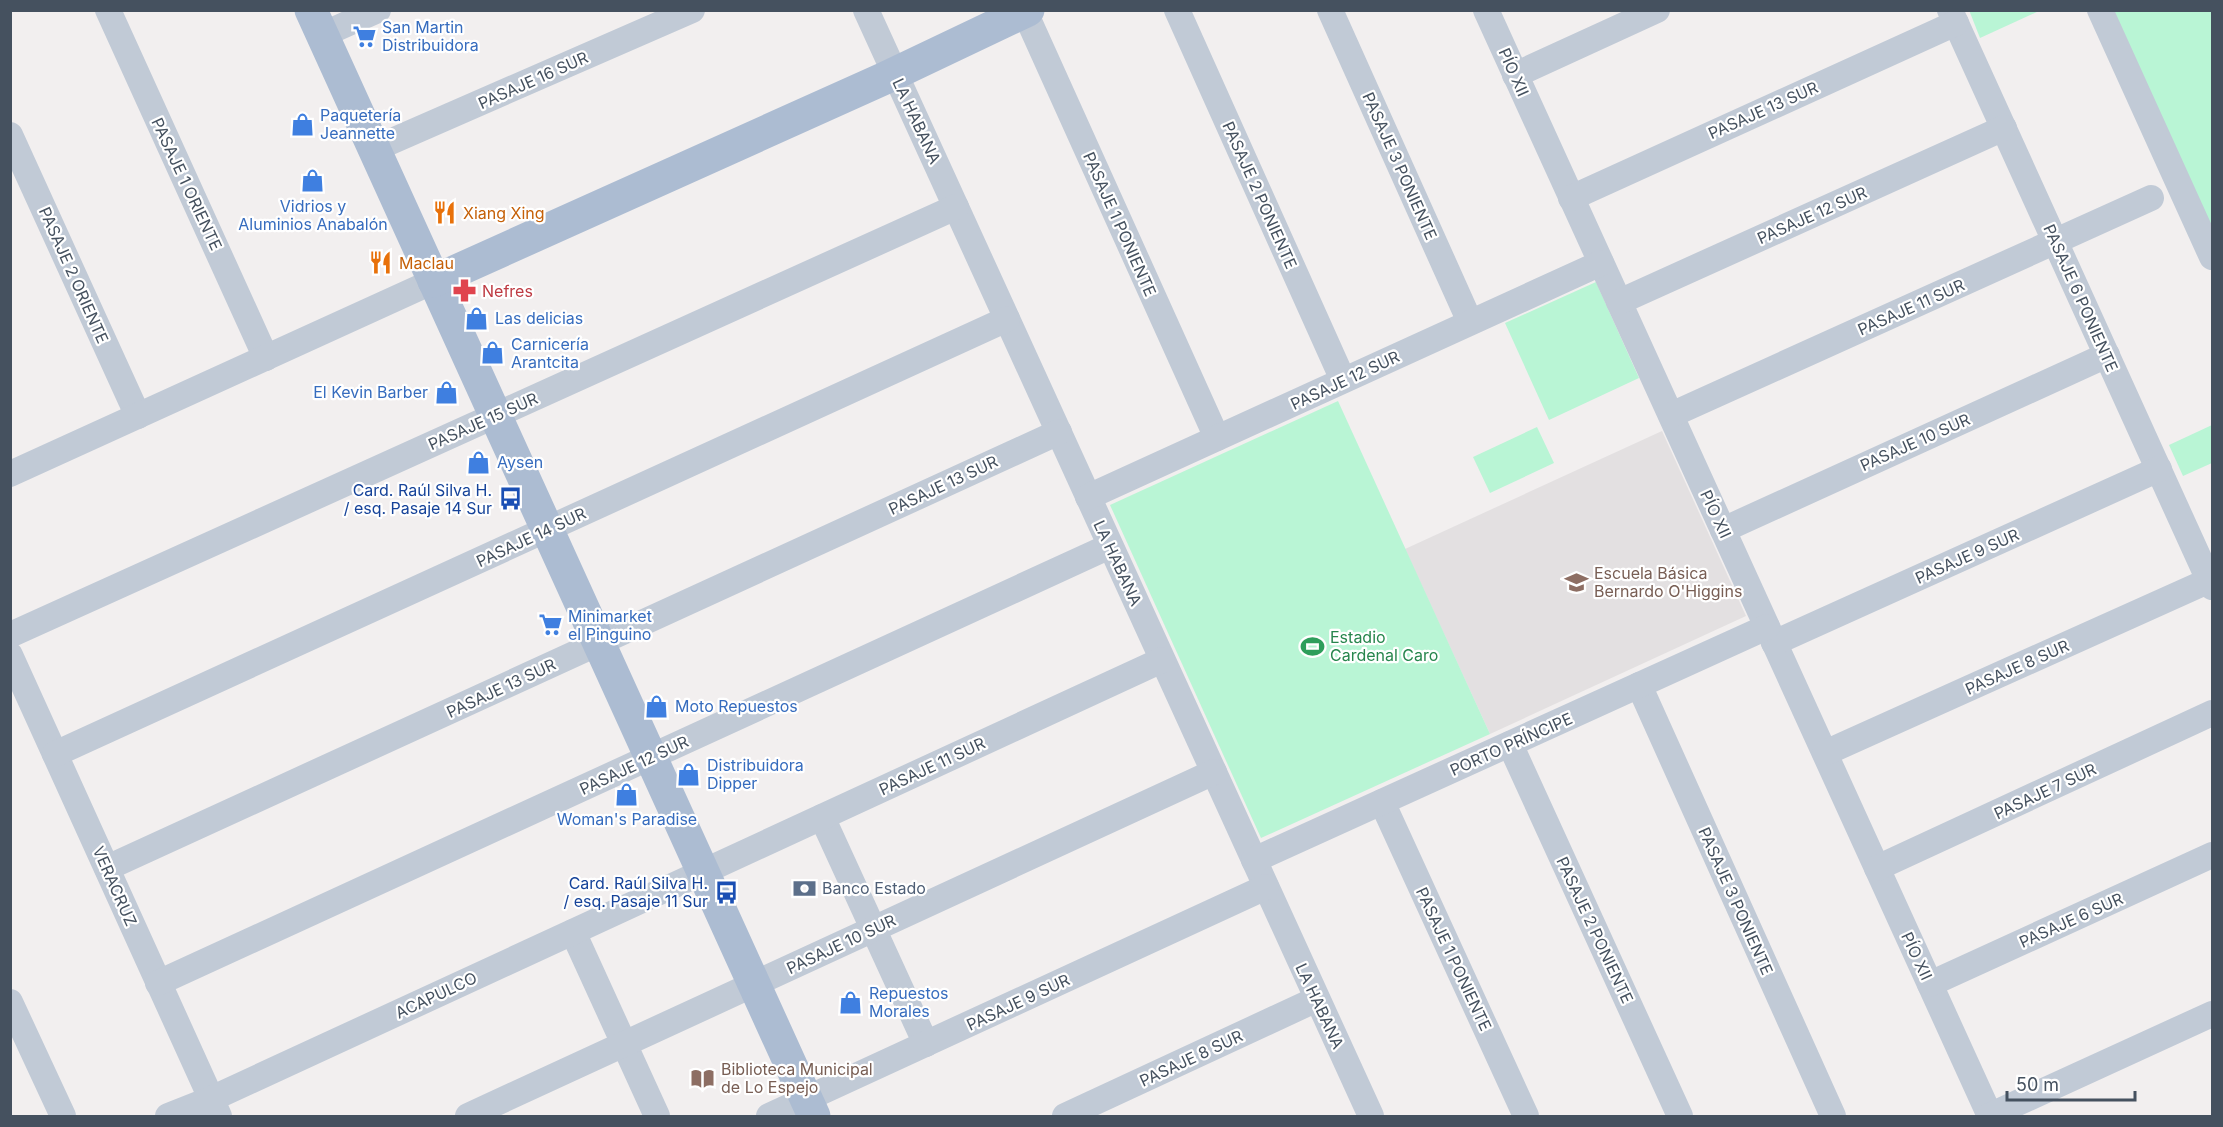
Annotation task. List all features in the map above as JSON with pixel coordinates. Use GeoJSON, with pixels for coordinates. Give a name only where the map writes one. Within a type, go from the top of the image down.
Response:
{"type":"FeatureCollection","features":[{"type":"Feature","properties":{"kind":"main road"},"geometry":{"type":"LineString","coordinates":[[434,282],[895,73],[1025,11]]}},
{"type":"Feature","properties":{"kind":"main road"},"geometry":{"type":"LineString","coordinates":[[316,23],[810,1108]]}},
{"type":"Feature","properties":{"kind":"street","name":"PASAJE 1 ORIENTE"},"geometry":{"type":"LineString","coordinates":[[108,10],[266,358]]}},
{"type":"Feature","properties":{"kind":"street"},"geometry":{"type":"LineString","coordinates":[[316,23],[378,10]]}},
{"type":"Feature","properties":{"kind":"street","name":"PASAJE 16 SUR"},"geometry":{"type":"LineString","coordinates":[[374,149],[692,10]]}},
{"type":"Feature","properties":{"kind":"street","name":"LA HABANA"},"geometry":{"type":"LineString","coordinates":[[866,10],[1254,860],[1367,1115]]}},
{"type":"Feature","properties":{"kind":"street","name":"PASAJE 2 PONIENTE"},"geometry":{"type":"LineString","coordinates":[[1177,10],[1343,380]]}},
{"type":"Feature","properties":{"kind":"street","name":"PASAJE 3 PONIENTE"},"geometry":{"type":"LineString","coordinates":[[1330,10],[1470,322]]}},
{"type":"Feature","properties":{"kind":"street","name":"PÍO XII"},"geometry":{"type":"LineString","coordinates":[[1486,10],[1989,1116]]}},
{"type":"Feature","properties":{"kind":"street"},"geometry":{"type":"LineString","coordinates":[[1515,75],[1657,10]]}},
{"type":"Feature","properties":{"kind":"street"},"geometry":{"type":"LineString","coordinates":[[2100,10],[2212,257]]}},
{"type":"Feature","properties":{"kind":"street","name":"PASAJE 1 PONIENTE"},"geometry":{"type":"LineString","coordinates":[[1025,11],[1217,438]]}},
{"type":"Feature","properties":{"kind":"street","name":"PASAJE 6 PONIENTE"},"geometry":{"type":"LineString","coordinates":[[1953,17],[2211,583]]}},
{"type":"Feature","properties":{"kind":"street","name":"PASAJE 13 SUR"},"geometry":{"type":"LineString","coordinates":[[1571,198],[1953,17]]}},
{"type":"Feature","properties":{"kind":"street","name":"PASAJE 12 SUR"},"geometry":{"type":"LineString","coordinates":[[1619,303],[2004,128]]}},
{"type":"Feature","properties":{"kind":"street","name":"PASAJE 2 ORIENTE"},"geometry":{"type":"LineString","coordinates":[[10,135],[138,416]]}},
{"type":"Feature","properties":{"kind":"street","name":"PASAJE 11 SUR"},"geometry":{"type":"LineString","coordinates":[[1671,416],[2151,198]]}},
{"type":"Feature","properties":{"kind":"street","name":"PASAJE 15 SUR"},"geometry":{"type":"LineString","coordinates":[[10,635],[956,207]]}},
{"type":"Feature","properties":{"kind":"street","name":"PASAJE 12 SUR"},"geometry":{"type":"LineString","coordinates":[[1088,497],[1601,263]]}},
{"type":"Feature","properties":{"kind":"street"},"geometry":{"type":"LineString","coordinates":[[11,473],[434,282]]}},
{"type":"Feature","properties":{"kind":"street","name":"PASAJE 14 SUR"},"geometry":{"type":"LineString","coordinates":[[55,754],[1007,319]]}},
{"type":"Feature","properties":{"kind":"street","name":"PASAJE 10 SUR"},"geometry":{"type":"LineString","coordinates":[[1723,530],[2107,355]]}},
{"type":"Feature","properties":{"kind":"street","name":"PASAJE 13 SUR"},"geometry":{"type":"LineString","coordinates":[[107,868],[1059,432]]}},
{"type":"Feature","properties":{"kind":"street","name":"PASAJE 9 SUR"},"geometry":{"type":"LineString","coordinates":[[1771,635],[2159,469]]}},
{"type":"Feature","properties":{"kind":"street","name":"PASAJE 12 SUR"},"geometry":{"type":"LineString","coordinates":[[158,983],[1110,546]]}},
{"type":"Feature","properties":{"kind":"street","name":"PASAJE 8 SUR"},"geometry":{"type":"LineString","coordinates":[[1825,753],[2211,583]]}},
{"type":"Feature","properties":{"kind":"street","name":"PORTO PRÍNCIPE"},"geometry":{"type":"LineString","coordinates":[[1254,860],[1639,685],[1771,635]]}},
{"type":"Feature","properties":{"kind":"street","name":"VERACRUZ"},"geometry":{"type":"LineString","coordinates":[[10,655],[215,1108]]}},
{"type":"Feature","properties":{"kind":"street","name":"PASAJE 11 SUR"},"geometry":{"type":"LineString","coordinates":[[703,872],[1162,660]]}},
{"type":"Feature","properties":{"kind":"street","name":"PASAJE 3 PONIENTE"},"geometry":{"type":"LineString","coordinates":[[1639,685],[1833,1116]]}},
{"type":"Feature","properties":{"kind":"street","name":"PASAJE 7 SUR"},"geometry":{"type":"LineString","coordinates":[[1877,868],[2212,714]]}},
{"type":"Feature","properties":{"kind":"street","name":"PASAJE 2 PONIENTE"},"geometry":{"type":"LineString","coordinates":[[1510,744],[1680,1116]]}},
{"type":"Feature","properties":{"kind":"street","name":"PASAJE 10 SUR"},"geometry":{"type":"LineString","coordinates":[[468,1116],[1214,772]]}},
{"type":"Feature","properties":{"kind":"street","name":"PASAJE 1 PONIENTE"},"geometry":{"type":"LineString","coordinates":[[1382,802],[1526,1116]]}},
{"type":"Feature","properties":{"kind":"street"},"geometry":{"type":"LineString","coordinates":[[822,817],[926,1044]]}},
{"type":"Feature","properties":{"kind":"street","name":"PASAJE 6 SUR"},"geometry":{"type":"LineString","coordinates":[[1930,984],[2212,855]]}},
{"type":"Feature","properties":{"kind":"street","name":"ACAPULCO"},"geometry":{"type":"LineString","coordinates":[[168,1116],[215,1108],[573,932],[703,872]]}},
{"type":"Feature","properties":{"kind":"street","name":"PASAJE 9 SUR"},"geometry":{"type":"LineString","coordinates":[[769,1116],[810,1108],[926,1044],[1266,887]]}},
{"type":"Feature","properties":{"kind":"street"},"geometry":{"type":"LineString","coordinates":[[573,932],[657,1116]]}},
{"type":"Feature","properties":{"kind":"street","name":"PASAJE 8 SUR"},"geometry":{"type":"LineString","coordinates":[[1065,1116],[1317,999]]}},
{"type":"Feature","properties":{"kind":"street"},"geometry":{"type":"LineString","coordinates":[[10,1002],[63,1116]]}},
{"type":"Feature","properties":{"kind":"street"},"geometry":{"type":"LineString","coordinates":[[1989,1116],[2212,1014]]}},
{"type":"Feature","properties":{"kind":"shaded area","name":"Escuela Básica Bernardo O'Higgins"},"geometry":{"type":"Polygon","coordinates":[[[1662,431],[1746,616],[1490,734],[1405,549],[1662,431]]]}},
{"type":"Feature","properties":{"kind":"green space"},"geometry":{"type":"Polygon","coordinates":[[[1969,10],[2039,10],[2039,11],[1980,38],[1969,10]]]}},
{"type":"Feature","properties":{"kind":"green space"},"geometry":{"type":"Polygon","coordinates":[[[2111,11],[2212,11],[2212,233],[2111,11]]]}},
{"type":"Feature","properties":{"kind":"green space"},"geometry":{"type":"Polygon","coordinates":[[[1596,282],[1639,378],[1549,420],[1505,323],[1596,282]]]}},
{"type":"Feature","properties":{"kind":"green space","name":"Estadio Cardenal Caro"},"geometry":{"type":"Polygon","coordinates":[[[1338,401],[1490,734],[1261,838],[1110,505],[1338,401]]]}},
{"type":"Feature","properties":{"kind":"green space"},"geometry":{"type":"Polygon","coordinates":[[[2212,425],[2212,463],[2183,476],[2169,445],[2212,425]]]}},
{"type":"Feature","properties":{"kind":"green space"},"geometry":{"type":"Polygon","coordinates":[[[1537,427],[1554,463],[1490,493],[1473,457],[1537,427]]]}},
{"type":"Feature","properties":{"kind":"place","name":"San Martin Distribuidora"},"geometry":{"type":"Point","coordinates":[364,36]}},
{"type":"Feature","properties":{"kind":"place","name":"Paquetería Jeannette"},"geometry":{"type":"Point","coordinates":[302,124]}},
{"type":"Feature","properties":{"kind":"place","name":"Vidrios y Aluminios Anabalón"},"geometry":{"type":"Point","coordinates":[313,181]}},
{"type":"Feature","properties":{"kind":"place","name":"Xiang Xing"},"geometry":{"type":"Point","coordinates":[445,213]}},
{"type":"Feature","properties":{"kind":"place","name":"Maclau"},"geometry":{"type":"Point","coordinates":[381,263]}},
{"type":"Feature","properties":{"kind":"place","name":"Nefres"},"geometry":{"type":"Point","coordinates":[464,291]}},
{"type":"Feature","properties":{"kind":"place","name":"Las delicias"},"geometry":{"type":"Point","coordinates":[477,318]}},
{"type":"Feature","properties":{"kind":"place","name":"Carnicería Arantcita"},"geometry":{"type":"Point","coordinates":[493,353]}},
{"type":"Feature","properties":{"kind":"place","name":"El Kevin Barber"},"geometry":{"type":"Point","coordinates":[446,392]}},
{"type":"Feature","properties":{"kind":"place","name":"Aysen"},"geometry":{"type":"Point","coordinates":[479,462]}},
{"type":"Feature","properties":{"kind":"place","name":"Card. Raúl Silva H. / esq. Pasaje 14 Sur"},"geometry":{"type":"Point","coordinates":[510,499]}},
{"type":"Feature","properties":{"kind":"place","name":"Escuela Básica Bernardo O'Higgins"},"geometry":{"type":"Point","coordinates":[1576,582]}},
{"type":"Feature","properties":{"kind":"place","name":"Minimarket el Pinguino"},"geometry":{"type":"Point","coordinates":[550,625]}},
{"type":"Feature","properties":{"kind":"place","name":"Estadio Cardenal Caro"},"geometry":{"type":"Point","coordinates":[1312,646]}},
{"type":"Feature","properties":{"kind":"place","name":"Moto Repuestos"},"geometry":{"type":"Point","coordinates":[657,706]}},
{"type":"Feature","properties":{"kind":"place","name":"Distribuidora Dipper"},"geometry":{"type":"Point","coordinates":[689,774]}},
{"type":"Feature","properties":{"kind":"place","name":"Woman's Paradise"},"geometry":{"type":"Point","coordinates":[627,794]}},
{"type":"Feature","properties":{"kind":"place","name":"Banco Estado"},"geometry":{"type":"Point","coordinates":[804,888]}},
{"type":"Feature","properties":{"kind":"place","name":"Card. Raúl Silva H. / esq. Pasaje 11 Sur"},"geometry":{"type":"Point","coordinates":[726,892]}},
{"type":"Feature","properties":{"kind":"place","name":"Repuestos Morales"},"geometry":{"type":"Point","coordinates":[851,1002]}},
{"type":"Feature","properties":{"kind":"place","name":"Biblioteca Municipal de Lo Espejo"},"geometry":{"type":"Point","coordinates":[703,1078]}}]}
